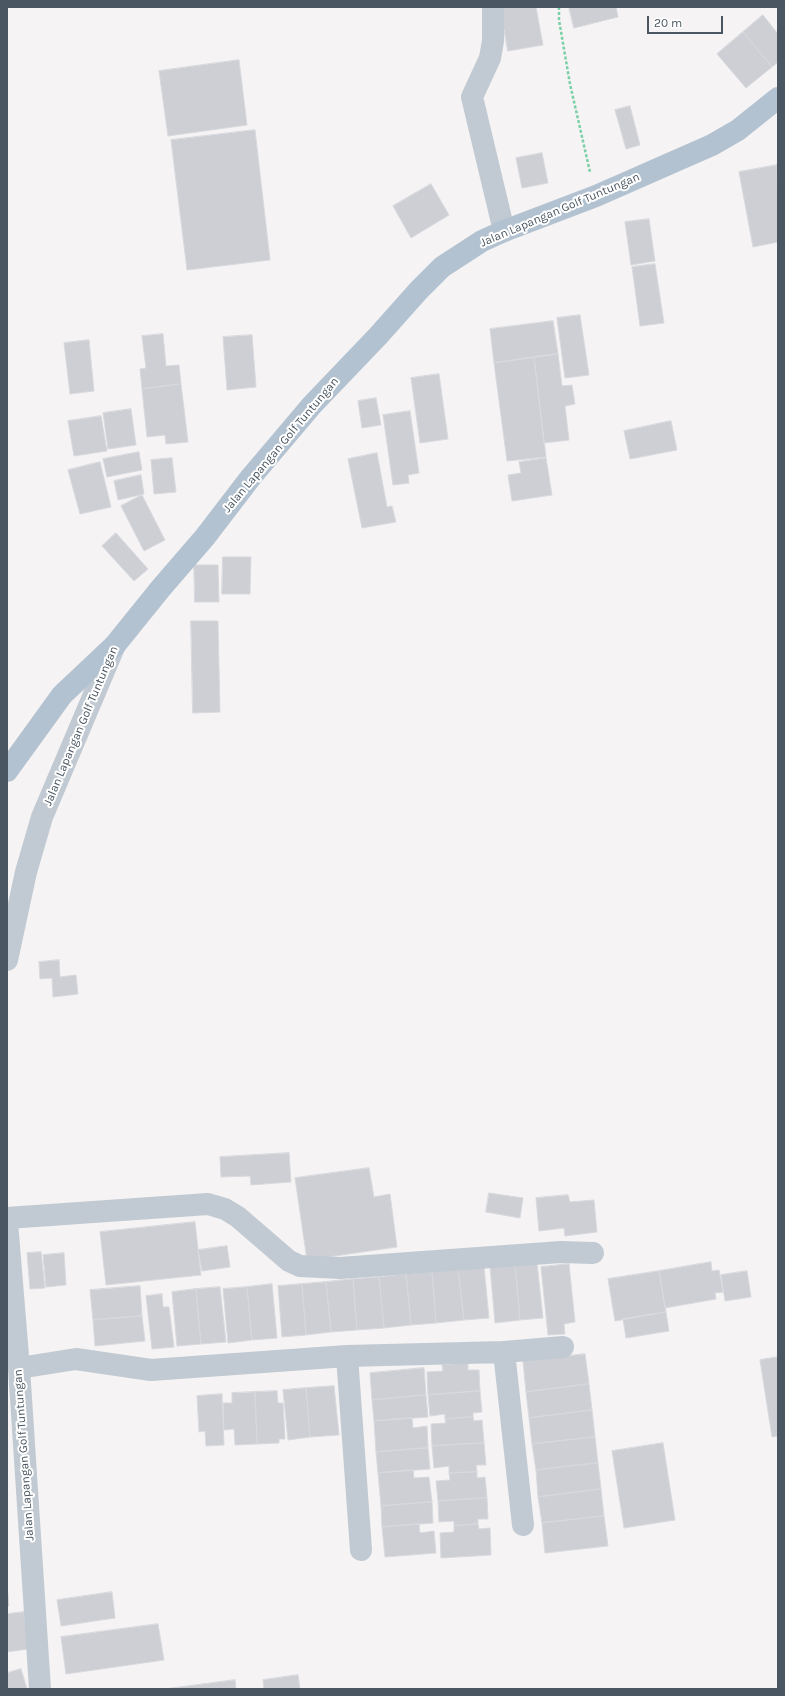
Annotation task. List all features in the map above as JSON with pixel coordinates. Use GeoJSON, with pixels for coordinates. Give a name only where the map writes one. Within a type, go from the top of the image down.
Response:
{"type":"FeatureCollection","features":[{"type":"Feature","properties":{"kind":"main road","name":"Jalan Lapangan Golf Tuntungan"},"geometry":{"type":"LineString","coordinates":[[115,645],[205,537],[251,477],[312,405],[442,267],[482,241],[504,231],[596,196],[712,145],[738,130],[778,98]]}},
{"type":"Feature","properties":{"kind":"main road"},"geometry":{"type":"LineString","coordinates":[[7,771],[62,695],[115,645]]}},
{"type":"Feature","properties":{"kind":"street"},"geometry":{"type":"LineString","coordinates":[[493,7],[493,41],[490,58],[472,98],[504,231]]}},
{"type":"Feature","properties":{"kind":"street","name":"Jalan Lapangan Golf Tuntungan"},"geometry":{"type":"LineString","coordinates":[[7,960],[26,872],[42,817],[115,645]]}},
{"type":"Feature","properties":{"kind":"street"},"geometry":{"type":"LineString","coordinates":[[7,1218],[208,1204],[225,1208],[238,1217],[289,1261],[300,1266],[340,1268],[561,1252],[593,1253]]}},
{"type":"Feature","properties":{"kind":"street","name":"Jalan Lapangan Golf Tuntungan"},"geometry":{"type":"LineString","coordinates":[[7,1222],[19,1368],[40,1689]]}},
{"type":"Feature","properties":{"kind":"street"},"geometry":{"type":"LineString","coordinates":[[19,1368],[76,1359],[151,1370],[347,1356],[504,1352],[563,1347]]}},
{"type":"Feature","properties":{"kind":"street"},"geometry":{"type":"LineString","coordinates":[[504,1352],[523,1525]]}},
{"type":"Feature","properties":{"kind":"street"},"geometry":{"type":"LineString","coordinates":[[347,1356],[361,1550]]}},
{"type":"Feature","properties":{"kind":"path"},"geometry":{"type":"LineString","coordinates":[[560,7],[559,20],[569,77],[596,196]]}},
{"type":"Feature","properties":{"kind":"building"},"geometry":{"type":"Polygon","coordinates":[[[500,7],[536,7],[543,45],[508,51],[500,7]]]}},
{"type":"Feature","properties":{"kind":"building"},"geometry":{"type":"Polygon","coordinates":[[[569,7],[616,7],[618,17],[574,28],[569,7]]]}},
{"type":"Feature","properties":{"kind":"building"},"geometry":{"type":"Polygon","coordinates":[[[763,15],[778,34],[778,62],[772,67],[743,32],[763,15]]]}},
{"type":"Feature","properties":{"kind":"building"},"geometry":{"type":"Polygon","coordinates":[[[743,32],[772,67],[746,88],[717,54],[743,32]]]}},
{"type":"Feature","properties":{"kind":"building"},"geometry":{"type":"Polygon","coordinates":[[[239,60],[247,125],[168,136],[159,71],[239,60]]]}},
{"type":"Feature","properties":{"kind":"building"},"geometry":{"type":"Polygon","coordinates":[[[630,106],[640,145],[626,149],[615,110],[630,106]]]}},
{"type":"Feature","properties":{"kind":"building"},"geometry":{"type":"Polygon","coordinates":[[[255,130],[270,260],[187,270],[171,140],[255,130]]]}},
{"type":"Feature","properties":{"kind":"building"},"geometry":{"type":"Polygon","coordinates":[[[542,153],[548,183],[522,188],[516,158],[542,153]]]}},
{"type":"Feature","properties":{"kind":"building"},"geometry":{"type":"Polygon","coordinates":[[[777,165],[778,242],[753,247],[739,172],[777,165]]]}},
{"type":"Feature","properties":{"kind":"building"},"geometry":{"type":"Polygon","coordinates":[[[431,184],[449,215],[411,238],[393,206],[431,184]]]}},
{"type":"Feature","properties":{"kind":"building"},"geometry":{"type":"Polygon","coordinates":[[[649,219],[655,261],[631,265],[625,222],[649,219]]]}},
{"type":"Feature","properties":{"kind":"building"},"geometry":{"type":"Polygon","coordinates":[[[655,264],[664,323],[640,326],[632,267],[655,264]]]}},
{"type":"Feature","properties":{"kind":"building"},"geometry":{"type":"Polygon","coordinates":[[[580,315],[589,375],[565,378],[557,318],[580,315]]]}},
{"type":"Feature","properties":{"kind":"building"},"geometry":{"type":"Polygon","coordinates":[[[553,321],[558,354],[494,363],[490,329],[553,321]]]}},
{"type":"Feature","properties":{"kind":"building"},"geometry":{"type":"Polygon","coordinates":[[[163,334],[166,366],[179,365],[181,384],[142,389],[140,369],[146,368],[142,336],[163,334]]]}},
{"type":"Feature","properties":{"kind":"building"},"geometry":{"type":"Polygon","coordinates":[[[252,335],[256,387],[227,390],[223,337],[252,335]]]}},
{"type":"Feature","properties":{"kind":"building"},"geometry":{"type":"Polygon","coordinates":[[[89,340],[94,391],[70,394],[64,343],[89,340]]]}},
{"type":"Feature","properties":{"kind":"building"},"geometry":{"type":"Polygon","coordinates":[[[558,354],[562,386],[572,385],[575,404],[565,406],[569,440],[544,443],[534,357],[558,354]]]}},
{"type":"Feature","properties":{"kind":"building"},"geometry":{"type":"Polygon","coordinates":[[[534,357],[546,457],[507,461],[494,363],[534,357]]]}},
{"type":"Feature","properties":{"kind":"building"},"geometry":{"type":"Polygon","coordinates":[[[439,374],[448,439],[420,443],[411,378],[439,374]]]}},
{"type":"Feature","properties":{"kind":"building"},"geometry":{"type":"Polygon","coordinates":[[[181,384],[188,442],[166,444],[165,435],[147,437],[142,389],[181,384]]]}},
{"type":"Feature","properties":{"kind":"building"},"geometry":{"type":"Polygon","coordinates":[[[376,398],[381,425],[362,428],[358,401],[376,398]]]}},
{"type":"Feature","properties":{"kind":"building"},"geometry":{"type":"Polygon","coordinates":[[[131,409],[136,445],[108,449],[103,413],[131,409]]]}},
{"type":"Feature","properties":{"kind":"building"},"geometry":{"type":"Polygon","coordinates":[[[410,411],[419,473],[408,475],[409,483],[393,485],[383,415],[410,411]]]}},
{"type":"Feature","properties":{"kind":"building"},"geometry":{"type":"Polygon","coordinates":[[[101,416],[107,451],[74,456],[68,421],[101,416]]]}},
{"type":"Feature","properties":{"kind":"building"},"geometry":{"type":"Polygon","coordinates":[[[671,421],[677,450],[630,459],[624,431],[671,421]]]}},
{"type":"Feature","properties":{"kind":"building"},"geometry":{"type":"Polygon","coordinates":[[[139,452],[142,470],[107,477],[103,459],[139,452]]]}},
{"type":"Feature","properties":{"kind":"building"},"geometry":{"type":"Polygon","coordinates":[[[377,453],[387,507],[392,506],[396,522],[362,528],[348,459],[377,453]]]}},
{"type":"Feature","properties":{"kind":"building"},"geometry":{"type":"Polygon","coordinates":[[[172,458],[176,492],[154,494],[151,460],[172,458]]]}},
{"type":"Feature","properties":{"kind":"building"},"geometry":{"type":"Polygon","coordinates":[[[546,458],[552,495],[512,501],[508,475],[521,473],[519,462],[546,458]]]}},
{"type":"Feature","properties":{"kind":"building"},"geometry":{"type":"Polygon","coordinates":[[[100,462],[111,507],[80,514],[68,470],[100,462]]]}},
{"type":"Feature","properties":{"kind":"building"},"geometry":{"type":"Polygon","coordinates":[[[141,475],[144,494],[118,500],[114,481],[141,475]]]}},
{"type":"Feature","properties":{"kind":"building"},"geometry":{"type":"Polygon","coordinates":[[[142,495],[165,540],[144,551],[121,506],[142,495]]]}},
{"type":"Feature","properties":{"kind":"building"},"geometry":{"type":"Polygon","coordinates":[[[116,533],[148,569],[134,581],[102,546],[116,533]]]}},
{"type":"Feature","properties":{"kind":"building"},"geometry":{"type":"Polygon","coordinates":[[[223,557],[251,557],[250,594],[222,594],[223,557]]]}},
{"type":"Feature","properties":{"kind":"building"},"geometry":{"type":"Polygon","coordinates":[[[194,565],[218,565],[219,602],[195,602],[194,565]]]}},
{"type":"Feature","properties":{"kind":"building"},"geometry":{"type":"Polygon","coordinates":[[[191,621],[218,621],[220,712],[193,713],[191,621]]]}},
{"type":"Feature","properties":{"kind":"building"},"geometry":{"type":"Polygon","coordinates":[[[59,960],[60,977],[76,975],[78,994],[53,997],[52,978],[40,979],[39,962],[59,960]]]}},
{"type":"Feature","properties":{"kind":"building"},"geometry":{"type":"Polygon","coordinates":[[[289,1153],[291,1182],[251,1185],[250,1176],[221,1177],[220,1157],[289,1153]]]}},
{"type":"Feature","properties":{"kind":"building"},"geometry":{"type":"Polygon","coordinates":[[[369,1168],[374,1197],[390,1194],[397,1247],[307,1260],[295,1178],[369,1168]]]}},
{"type":"Feature","properties":{"kind":"building"},"geometry":{"type":"Polygon","coordinates":[[[489,1193],[523,1198],[520,1218],[486,1212],[489,1193]]]}},
{"type":"Feature","properties":{"kind":"building"},"geometry":{"type":"Polygon","coordinates":[[[568,1195],[570,1202],[594,1200],[597,1232],[565,1236],[564,1228],[539,1231],[536,1198],[568,1195]]]}},
{"type":"Feature","properties":{"kind":"building"},"geometry":{"type":"Polygon","coordinates":[[[195,1222],[201,1275],[106,1285],[100,1232],[195,1222]]]}},
{"type":"Feature","properties":{"kind":"building"},"geometry":{"type":"Polygon","coordinates":[[[227,1246],[230,1267],[202,1271],[198,1250],[227,1246]]]}},
{"type":"Feature","properties":{"kind":"building"},"geometry":{"type":"Polygon","coordinates":[[[41,1252],[45,1288],[30,1289],[27,1253],[41,1252]]]}},
{"type":"Feature","properties":{"kind":"building"},"geometry":{"type":"Polygon","coordinates":[[[64,1253],[66,1285],[46,1287],[43,1255],[64,1253]]]}},
{"type":"Feature","properties":{"kind":"building"},"geometry":{"type":"Polygon","coordinates":[[[711,1262],[712,1271],[719,1270],[723,1292],[715,1293],[716,1299],[665,1308],[659,1271],[711,1262]]]}},
{"type":"Feature","properties":{"kind":"building"},"geometry":{"type":"Polygon","coordinates":[[[537,1263],[543,1318],[520,1320],[515,1265],[537,1263]]]}},
{"type":"Feature","properties":{"kind":"building"},"geometry":{"type":"Polygon","coordinates":[[[569,1264],[575,1322],[564,1324],[565,1334],[548,1335],[541,1267],[569,1264]]]}},
{"type":"Feature","properties":{"kind":"building"},"geometry":{"type":"Polygon","coordinates":[[[515,1265],[520,1320],[495,1323],[490,1267],[515,1265]]]}},
{"type":"Feature","properties":{"kind":"building"},"geometry":{"type":"Polygon","coordinates":[[[484,1267],[489,1318],[464,1320],[458,1269],[484,1267]]]}},
{"type":"Feature","properties":{"kind":"building"},"geometry":{"type":"Polygon","coordinates":[[[458,1269],[464,1320],[436,1323],[432,1272],[458,1269]]]}},
{"type":"Feature","properties":{"kind":"building"},"geometry":{"type":"Polygon","coordinates":[[[659,1271],[666,1312],[615,1321],[608,1279],[659,1271]]]}},
{"type":"Feature","properties":{"kind":"building"},"geometry":{"type":"Polygon","coordinates":[[[747,1271],[751,1297],[725,1301],[721,1275],[747,1271]]]}},
{"type":"Feature","properties":{"kind":"building"},"geometry":{"type":"Polygon","coordinates":[[[432,1272],[436,1323],[411,1325],[406,1274],[432,1272]]]}},
{"type":"Feature","properties":{"kind":"building"},"geometry":{"type":"Polygon","coordinates":[[[406,1274],[411,1325],[384,1328],[379,1277],[406,1274]]]}},
{"type":"Feature","properties":{"kind":"building"},"geometry":{"type":"Polygon","coordinates":[[[379,1277],[384,1328],[357,1330],[353,1279],[379,1277]]]}},
{"type":"Feature","properties":{"kind":"building"},"geometry":{"type":"Polygon","coordinates":[[[353,1279],[357,1330],[331,1332],[326,1282],[353,1279]]]}},
{"type":"Feature","properties":{"kind":"building"},"geometry":{"type":"Polygon","coordinates":[[[326,1282],[331,1332],[306,1335],[302,1284],[326,1282]]]}},
{"type":"Feature","properties":{"kind":"building"},"geometry":{"type":"Polygon","coordinates":[[[272,1284],[277,1338],[252,1340],[247,1287],[272,1284]]]}},
{"type":"Feature","properties":{"kind":"building"},"geometry":{"type":"Polygon","coordinates":[[[302,1284],[306,1335],[282,1337],[278,1286],[302,1284]]]}},
{"type":"Feature","properties":{"kind":"building"},"geometry":{"type":"Polygon","coordinates":[[[140,1286],[142,1316],[93,1320],[90,1290],[140,1286]]]}},
{"type":"Feature","properties":{"kind":"building"},"geometry":{"type":"Polygon","coordinates":[[[220,1287],[226,1342],[201,1344],[196,1289],[220,1287]]]}},
{"type":"Feature","properties":{"kind":"building"},"geometry":{"type":"Polygon","coordinates":[[[247,1287],[252,1340],[228,1343],[223,1289],[247,1287]]]}},
{"type":"Feature","properties":{"kind":"building"},"geometry":{"type":"Polygon","coordinates":[[[196,1289],[201,1344],[177,1346],[172,1292],[196,1289]]]}},
{"type":"Feature","properties":{"kind":"building"},"geometry":{"type":"Polygon","coordinates":[[[162,1294],[163,1307],[169,1307],[174,1347],[152,1349],[146,1296],[162,1294]]]}},
{"type":"Feature","properties":{"kind":"building"},"geometry":{"type":"Polygon","coordinates":[[[666,1312],[669,1331],[626,1338],[623,1319],[666,1312]]]}},
{"type":"Feature","properties":{"kind":"building"},"geometry":{"type":"Polygon","coordinates":[[[142,1316],[145,1341],[95,1346],[93,1320],[142,1316]]]}},
{"type":"Feature","properties":{"kind":"building"},"geometry":{"type":"Polygon","coordinates":[[[585,1354],[589,1384],[526,1392],[523,1361],[585,1354]]]}},
{"type":"Feature","properties":{"kind":"building"},"geometry":{"type":"Polygon","coordinates":[[[778,1357],[778,1436],[772,1437],[760,1360],[778,1357]]]}},
{"type":"Feature","properties":{"kind":"building"},"geometry":{"type":"Polygon","coordinates":[[[468,1363],[468,1370],[479,1370],[480,1391],[428,1395],[427,1372],[443,1371],[442,1365],[468,1363]]]}},
{"type":"Feature","properties":{"kind":"building"},"geometry":{"type":"Polygon","coordinates":[[[424,1368],[426,1395],[372,1400],[370,1373],[424,1368]]]}},
{"type":"Feature","properties":{"kind":"building"},"geometry":{"type":"Polygon","coordinates":[[[589,1384],[592,1410],[529,1418],[526,1392],[589,1384]]]}},
{"type":"Feature","properties":{"kind":"building"},"geometry":{"type":"Polygon","coordinates":[[[334,1386],[339,1435],[310,1437],[306,1388],[334,1386]]]}},
{"type":"Feature","properties":{"kind":"building"},"geometry":{"type":"Polygon","coordinates":[[[306,1388],[310,1437],[288,1440],[283,1390],[306,1388]]]}},
{"type":"Feature","properties":{"kind":"building"},"geometry":{"type":"Polygon","coordinates":[[[277,1391],[278,1403],[283,1403],[285,1439],[279,1439],[279,1443],[257,1444],[255,1392],[277,1391]]]}},
{"type":"Feature","properties":{"kind":"building"},"geometry":{"type":"Polygon","coordinates":[[[480,1391],[482,1412],[473,1413],[473,1417],[445,1419],[445,1414],[430,1416],[428,1395],[480,1391]]]}},
{"type":"Feature","properties":{"kind":"building"},"geometry":{"type":"Polygon","coordinates":[[[255,1392],[257,1444],[235,1445],[234,1429],[224,1430],[223,1403],[232,1403],[232,1393],[255,1392]]]}},
{"type":"Feature","properties":{"kind":"building"},"geometry":{"type":"Polygon","coordinates":[[[222,1394],[224,1445],[206,1446],[205,1431],[199,1432],[197,1396],[222,1394]]]}},
{"type":"Feature","properties":{"kind":"building"},"geometry":{"type":"Polygon","coordinates":[[[426,1395],[428,1417],[374,1421],[372,1400],[426,1395]]]}},
{"type":"Feature","properties":{"kind":"building"},"geometry":{"type":"Polygon","coordinates":[[[592,1410],[595,1437],[532,1444],[529,1418],[592,1410]]]}},
{"type":"Feature","properties":{"kind":"building"},"geometry":{"type":"Polygon","coordinates":[[[473,1417],[474,1421],[482,1420],[484,1443],[432,1446],[431,1424],[446,1423],[445,1419],[473,1417]]]}},
{"type":"Feature","properties":{"kind":"building"},"geometry":{"type":"Polygon","coordinates":[[[412,1418],[413,1428],[427,1426],[428,1448],[376,1452],[374,1421],[412,1418]]]}},
{"type":"Feature","properties":{"kind":"building"},"geometry":{"type":"Polygon","coordinates":[[[595,1437],[598,1463],[536,1470],[532,1444],[595,1437]]]}},
{"type":"Feature","properties":{"kind":"building"},"geometry":{"type":"Polygon","coordinates":[[[484,1443],[486,1465],[476,1465],[477,1472],[449,1473],[449,1466],[434,1468],[432,1446],[484,1443]]]}},
{"type":"Feature","properties":{"kind":"building"},"geometry":{"type":"Polygon","coordinates":[[[663,1443],[675,1520],[624,1528],[612,1451],[663,1443]]]}},
{"type":"Feature","properties":{"kind":"building"},"geometry":{"type":"Polygon","coordinates":[[[428,1448],[430,1469],[378,1473],[376,1452],[428,1448]]]}},
{"type":"Feature","properties":{"kind":"building"},"geometry":{"type":"Polygon","coordinates":[[[598,1463],[601,1489],[538,1497],[536,1470],[598,1463]]]}},
{"type":"Feature","properties":{"kind":"building"},"geometry":{"type":"Polygon","coordinates":[[[413,1470],[414,1478],[429,1477],[432,1502],[381,1506],[378,1473],[413,1470]]]}},
{"type":"Feature","properties":{"kind":"building"},"geometry":{"type":"Polygon","coordinates":[[[477,1472],[477,1478],[485,1477],[487,1498],[438,1501],[436,1481],[450,1480],[449,1473],[477,1472]]]}},
{"type":"Feature","properties":{"kind":"building"},"geometry":{"type":"Polygon","coordinates":[[[601,1489],[604,1516],[542,1523],[538,1497],[601,1489]]]}},
{"type":"Feature","properties":{"kind":"building"},"geometry":{"type":"Polygon","coordinates":[[[487,1498],[488,1519],[478,1519],[478,1524],[454,1526],[454,1521],[439,1522],[438,1501],[487,1498]]]}},
{"type":"Feature","properties":{"kind":"building"},"geometry":{"type":"Polygon","coordinates":[[[432,1502],[433,1523],[382,1527],[381,1506],[432,1502]]]}},
{"type":"Feature","properties":{"kind":"building"},"geometry":{"type":"Polygon","coordinates":[[[604,1516],[608,1546],[545,1553],[542,1523],[604,1516]]]}},
{"type":"Feature","properties":{"kind":"building"},"geometry":{"type":"Polygon","coordinates":[[[419,1524],[420,1533],[434,1531],[436,1553],[385,1557],[382,1527],[419,1524]]]}},
{"type":"Feature","properties":{"kind":"building"},"geometry":{"type":"Polygon","coordinates":[[[478,1524],[479,1529],[490,1528],[491,1555],[441,1558],[440,1533],[454,1532],[454,1526],[478,1524]]]}},
{"type":"Feature","properties":{"kind":"building"},"geometry":{"type":"Polygon","coordinates":[[[7,1585],[9,1606],[7,1606],[7,1585]]]}},
{"type":"Feature","properties":{"kind":"building"},"geometry":{"type":"Polygon","coordinates":[[[112,1592],[115,1618],[61,1626],[57,1600],[112,1592]]]}},
{"type":"Feature","properties":{"kind":"building"},"geometry":{"type":"Polygon","coordinates":[[[24,1612],[28,1649],[7,1652],[7,1614],[24,1612]]]}},
{"type":"Feature","properties":{"kind":"building"},"geometry":{"type":"Polygon","coordinates":[[[158,1624],[164,1660],[66,1674],[61,1637],[158,1624]]]}},
{"type":"Feature","properties":{"kind":"building"},"geometry":{"type":"Polygon","coordinates":[[[21,1669],[27,1689],[7,1689],[7,1673],[21,1669]]]}},
{"type":"Feature","properties":{"kind":"building"},"geometry":{"type":"Polygon","coordinates":[[[298,1675],[300,1689],[264,1689],[263,1680],[298,1675]]]}},
{"type":"Feature","properties":{"kind":"building"},"geometry":{"type":"Polygon","coordinates":[[[235,1680],[236,1689],[165,1689],[235,1680]]]}}]}
